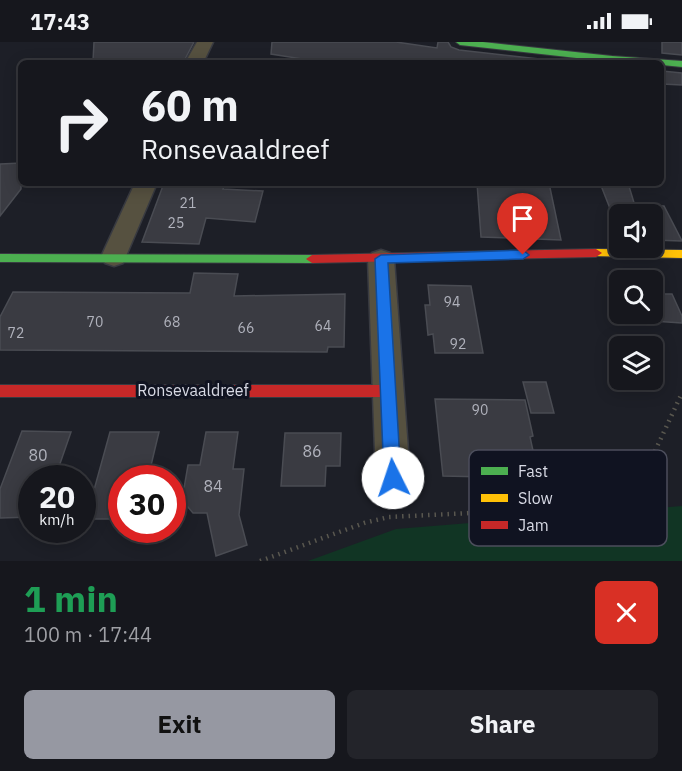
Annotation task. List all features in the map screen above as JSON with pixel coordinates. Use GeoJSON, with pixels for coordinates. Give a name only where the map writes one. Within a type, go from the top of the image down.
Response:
{"type":"FeatureCollection","features":[{"type":"Feature","properties":{"kind":"street"},"geometry":{"type":"LineString","coordinates":[[196,60],[205,42]]}},
{"type":"Feature","properties":{"kind":"street"},"geometry":{"type":"LineString","coordinates":[[460,42],[626,60]]}},
{"type":"Feature","properties":{"kind":"street"},"geometry":{"type":"LineString","coordinates":[[664,63],[682,64]]}},
{"type":"Feature","properties":{"kind":"street"},"geometry":{"type":"LineString","coordinates":[[114,257],[145,186]]}},
{"type":"Feature","properties":{"kind":"street"},"geometry":{"type":"LineString","coordinates":[[0,258],[381,259],[617,252],[682,254]]}},
{"type":"Feature","properties":{"kind":"street"},"geometry":{"type":"LineString","coordinates":[[381,259],[393,478]]}},
{"type":"Feature","properties":{"kind":"street","name":"Ronsevaaldreef"},"geometry":{"type":"LineString","coordinates":[[0,391],[388,391]]}},
{"type":"Feature","properties":{"kind":"path"},"geometry":{"type":"LineString","coordinates":[[657,450],[682,393]]}},
{"type":"Feature","properties":{"kind":"path"},"geometry":{"type":"LineString","coordinates":[[260,561],[364,523],[389,517],[469,513]]}},
{"type":"Feature","properties":{"kind":"green space"},"geometry":{"type":"Polygon","coordinates":[[[682,506],[682,561],[308,561],[396,529],[469,523],[469,546],[667,546],[667,507],[682,506]]]}},
{"type":"Feature","properties":{"kind":"building"},"geometry":{"type":"Polygon","coordinates":[[[94,42],[194,42],[185,60],[93,60],[94,42]]]}},
{"type":"Feature","properties":{"kind":"building"},"geometry":{"type":"Polygon","coordinates":[[[272,42],[396,42],[437,48],[438,42],[448,42],[451,47],[459,50],[548,60],[309,60],[271,54],[272,42]]]}},
{"type":"Feature","properties":{"kind":"building"},"geometry":{"type":"Polygon","coordinates":[[[662,42],[682,42],[682,55],[662,53],[662,42]]]}},
{"type":"Feature","properties":{"kind":"building"},"geometry":{"type":"Polygon","coordinates":[[[664,71],[682,73],[682,85],[664,84],[664,71]]]}},
{"type":"Feature","properties":{"kind":"building"},"geometry":{"type":"Polygon","coordinates":[[[18,163],[18,186],[21,186],[21,189],[0,216],[0,164],[18,163]]]}},
{"type":"Feature","properties":{"kind":"building"},"geometry":{"type":"Polygon","coordinates":[[[163,186],[224,186],[223,189],[263,191],[255,222],[206,218],[199,244],[142,242],[163,186]]]}},
{"type":"Feature","properties":{"kind":"building"},"geometry":{"type":"Polygon","coordinates":[[[477,186],[550,186],[561,240],[481,237],[477,186]]]}},
{"type":"Feature","properties":{"kind":"building"},"geometry":{"type":"Polygon","coordinates":[[[601,186],[629,186],[634,204],[609,204],[609,206],[601,186]]]}},
{"type":"Feature","properties":{"kind":"building"},"geometry":{"type":"Polygon","coordinates":[[[663,206],[664,206],[682,241],[663,240],[663,206]]]}},
{"type":"Feature","properties":{"kind":"building"},"geometry":{"type":"Polygon","coordinates":[[[194,273],[238,274],[234,296],[345,294],[344,347],[328,347],[327,352],[0,350],[0,317],[13,292],[190,293],[194,273]]]}},
{"type":"Feature","properties":{"kind":"building"},"geometry":{"type":"Polygon","coordinates":[[[428,285],[471,286],[483,353],[435,353],[433,334],[428,335],[425,305],[430,305],[428,285]]]}},
{"type":"Feature","properties":{"kind":"building"},"geometry":{"type":"Polygon","coordinates":[[[663,294],[672,294],[682,316],[682,323],[663,322],[663,294]]]}},
{"type":"Feature","properties":{"kind":"building"},"geometry":{"type":"Polygon","coordinates":[[[523,382],[546,382],[554,413],[531,413],[523,382]]]}},
{"type":"Feature","properties":{"kind":"building"},"geometry":{"type":"Polygon","coordinates":[[[435,399],[525,400],[533,436],[530,437],[533,450],[469,450],[469,477],[443,476],[435,399]]]}},
{"type":"Feature","properties":{"kind":"building"},"geometry":{"type":"Polygon","coordinates":[[[22,431],[71,432],[60,465],[18,465],[18,517],[0,518],[0,489],[22,431]]]}},
{"type":"Feature","properties":{"kind":"building"},"geometry":{"type":"Polygon","coordinates":[[[110,432],[159,432],[151,465],[108,465],[108,519],[96,519],[96,483],[110,432]]]}},
{"type":"Feature","properties":{"kind":"building"},"geometry":{"type":"Polygon","coordinates":[[[206,432],[238,432],[233,469],[244,469],[239,515],[247,545],[216,556],[207,513],[193,513],[186,505],[188,465],[200,465],[206,432]]]}},
{"type":"Feature","properties":{"kind":"building"},"geometry":{"type":"Polygon","coordinates":[[[285,433],[341,433],[340,466],[326,466],[325,486],[281,486],[285,433]]]}},
{"type":"Feature","properties":{"kind":"traffic: fast"},"geometry":{"type":"LineString","coordinates":[[460,42],[626,60]]}},
{"type":"Feature","properties":{"kind":"traffic: fast"},"geometry":{"type":"LineString","coordinates":[[664,63],[682,64]]}},
{"type":"Feature","properties":{"kind":"traffic: fast"},"geometry":{"type":"LineString","coordinates":[[0,258],[312,259]]}},
{"type":"Feature","properties":{"kind":"traffic: slow"},"geometry":{"type":"LineString","coordinates":[[596,253],[682,254]]}},
{"type":"Feature","properties":{"kind":"traffic: jam"},"geometry":{"type":"LineString","coordinates":[[312,259],[596,253]]}},
{"type":"Feature","properties":{"kind":"traffic: jam"},"geometry":{"type":"LineString","coordinates":[[0,391],[388,391]]}},
{"type":"Feature","properties":{"kind":"route"},"geometry":{"type":"LineString","coordinates":[[393,478],[381,259],[523,255]]}}]}
